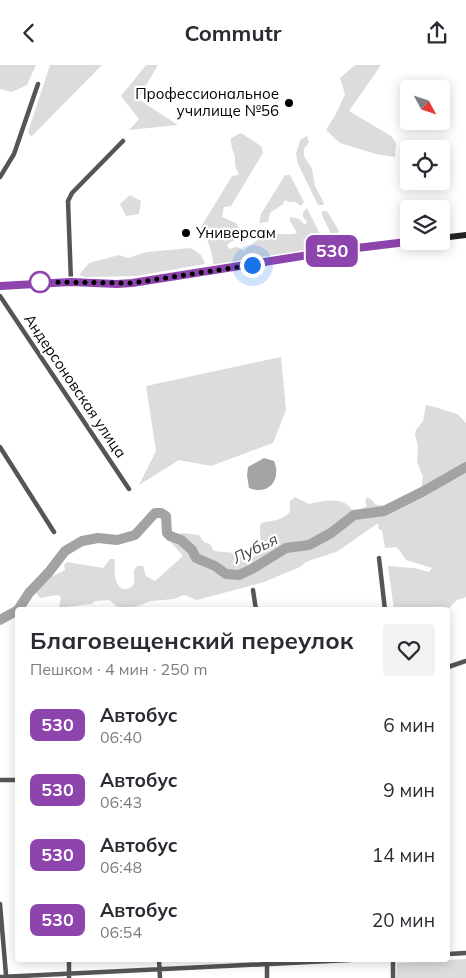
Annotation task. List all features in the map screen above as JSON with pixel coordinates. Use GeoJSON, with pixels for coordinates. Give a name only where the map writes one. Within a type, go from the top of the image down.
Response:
{"type":"FeatureCollection","features":[{"type":"Feature","properties":{"kind":"street"},"geometry":{"type":"LineString","coordinates":[[0,177],[14,154],[38,83]]}},
{"type":"Feature","properties":{"kind":"street"},"geometry":{"type":"LineString","coordinates":[[71,282],[68,201],[72,193],[123,141]]}},
{"type":"Feature","properties":{"kind":"street"},"geometry":{"type":"LineString","coordinates":[[450,237],[466,235]]}},
{"type":"Feature","properties":{"kind":"street"},"geometry":{"type":"LineString","coordinates":[[0,286],[71,282],[132,283],[340,250],[400,243]]}},
{"type":"Feature","properties":{"kind":"street","name":"Андерсоновская улица"},"geometry":{"type":"LineString","coordinates":[[0,296],[130,489]]}},
{"type":"Feature","properties":{"kind":"street"},"geometry":{"type":"LineString","coordinates":[[0,447],[54,532]]}},
{"type":"Feature","properties":{"kind":"street"},"geometry":{"type":"LineString","coordinates":[[379,558],[385,607]]}},
{"type":"Feature","properties":{"kind":"street"},"geometry":{"type":"LineString","coordinates":[[253,590],[256,607]]}},
{"type":"Feature","properties":{"kind":"street"},"geometry":{"type":"LineString","coordinates":[[450,666],[466,661]]}},
{"type":"Feature","properties":{"kind":"street"},"geometry":{"type":"LineString","coordinates":[[0,780],[15,780]]}},
{"type":"Feature","properties":{"kind":"street"},"geometry":{"type":"LineString","coordinates":[[0,904],[6,975]]}},
{"type":"Feature","properties":{"kind":"street"},"geometry":{"type":"LineString","coordinates":[[450,954],[466,953]]}},
{"type":"Feature","properties":{"kind":"street"},"geometry":{"type":"LineString","coordinates":[[69,962],[69,976]]}},
{"type":"Feature","properties":{"kind":"street"},"geometry":{"type":"LineString","coordinates":[[160,962],[160,978]]}},
{"type":"Feature","properties":{"kind":"street"},"geometry":{"type":"LineString","coordinates":[[0,977],[6,975],[69,976],[266,962],[267,978]]}},
{"type":"Feature","properties":{"kind":"street"},"geometry":{"type":"LineString","coordinates":[[393,962],[393,978]]}},
{"type":"Feature","properties":{"kind":"shaded area"},"geometry":{"type":"Polygon","coordinates":[[[0,65],[36,65],[27,85],[12,92],[0,89],[0,65]]]}},
{"type":"Feature","properties":{"kind":"shaded area"},"geometry":{"type":"Polygon","coordinates":[[[50,65],[102,65],[31,137],[28,132],[50,65]]]}},
{"type":"Feature","properties":{"kind":"shaded area"},"geometry":{"type":"Polygon","coordinates":[[[146,65],[158,65],[138,99],[178,125],[129,130],[139,119],[121,96],[146,65]]]}},
{"type":"Feature","properties":{"kind":"shaded area"},"geometry":{"type":"Polygon","coordinates":[[[355,65],[381,65],[349,111],[391,136],[396,143],[395,157],[376,154],[340,143],[326,130],[345,94],[340,78],[355,65]]]}},
{"type":"Feature","properties":{"kind":"shaded area"},"geometry":{"type":"Polygon","coordinates":[[[241,133],[261,146],[263,153],[231,206],[224,207],[222,217],[236,223],[239,228],[234,234],[234,240],[227,245],[229,249],[238,247],[243,251],[268,235],[297,233],[290,221],[290,217],[299,219],[305,225],[307,222],[303,217],[303,212],[307,208],[324,242],[319,248],[216,266],[213,264],[211,250],[201,227],[232,176],[239,174],[235,165],[231,138],[241,133]]]}},
{"type":"Feature","properties":{"kind":"shaded area"},"geometry":{"type":"Polygon","coordinates":[[[307,136],[309,142],[304,149],[304,156],[312,169],[315,186],[324,203],[323,205],[318,205],[298,164],[296,154],[300,140],[307,136]]]}},
{"type":"Feature","properties":{"kind":"shaded area"},"geometry":{"type":"Polygon","coordinates":[[[285,175],[290,175],[304,202],[301,206],[295,202],[285,200],[283,204],[270,213],[268,222],[259,223],[261,214],[285,175]]]}},
{"type":"Feature","properties":{"kind":"shaded area"},"geometry":{"type":"Polygon","coordinates":[[[130,195],[141,201],[139,214],[126,216],[120,204],[130,195]]]}},
{"type":"Feature","properties":{"kind":"shaded area"},"geometry":{"type":"Polygon","coordinates":[[[322,211],[327,211],[339,231],[337,234],[331,234],[322,211]]]}},
{"type":"Feature","properties":{"kind":"shaded area"},"geometry":{"type":"Polygon","coordinates":[[[191,248],[201,255],[205,264],[136,276],[85,277],[79,275],[89,263],[119,255],[128,258],[147,252],[191,248]]]}},
{"type":"Feature","properties":{"kind":"shaded area"},"geometry":{"type":"Polygon","coordinates":[[[281,357],[286,410],[273,443],[211,466],[179,460],[139,485],[156,451],[146,386],[281,357]]]}},
{"type":"Feature","properties":{"kind":"shaded area"},"geometry":{"type":"Polygon","coordinates":[[[426,405],[457,414],[466,423],[466,597],[457,600],[450,607],[394,607],[388,566],[414,568],[429,572],[432,568],[406,560],[396,547],[385,548],[382,530],[379,530],[378,523],[338,551],[306,562],[300,567],[264,582],[197,600],[184,595],[174,599],[151,601],[135,607],[118,607],[109,600],[59,607],[61,597],[57,595],[40,598],[36,593],[51,577],[65,570],[64,565],[67,562],[103,568],[110,559],[115,559],[115,578],[122,589],[128,589],[133,586],[134,572],[137,566],[143,566],[146,576],[155,581],[183,556],[166,537],[165,527],[169,527],[175,535],[183,533],[199,535],[204,542],[210,544],[214,551],[235,553],[249,560],[261,548],[261,523],[277,520],[287,515],[290,512],[290,501],[295,497],[309,504],[338,501],[357,511],[367,506],[365,502],[367,497],[375,504],[381,505],[399,501],[421,489],[423,477],[417,462],[418,446],[415,435],[416,430],[423,421],[426,405]]]}},
{"type":"Feature","properties":{"kind":"shaded area"},"geometry":{"type":"Polygon","coordinates":[[[264,458],[274,461],[276,468],[275,480],[272,485],[262,490],[249,488],[248,467],[264,458]]]}},
{"type":"Feature","properties":{"kind":"shaded area"},"geometry":{"type":"Polygon","coordinates":[[[466,959],[466,978],[396,978],[397,963],[450,962],[450,960],[466,959]]]}},
{"type":"Feature","properties":{"kind":"waterway","name":"Лубья"},"geometry":{"type":"LineString","coordinates":[[20,607],[29,593],[49,572],[65,551],[82,541],[98,538],[117,540],[135,535],[155,513],[161,513],[166,516],[167,533],[181,540],[192,550],[196,558],[215,566],[226,574],[239,575],[286,548],[309,545],[331,533],[354,515],[384,511],[466,467]]}},
{"type":"Feature","properties":{"kind":"waterway","name":"Лубья"},"geometry":{"type":"LineString","coordinates":[[0,620],[15,612]]}},
{"type":"Feature","properties":{"kind":"bus line","name":"530"},"geometry":{"type":"LineString","coordinates":[[0,286],[71,282],[132,283],[340,250],[400,243]]}},
{"type":"Feature","properties":{"kind":"place","name":"Профессиональное училище №56"},"geometry":{"type":"Point","coordinates":[289,103]}},
{"type":"Feature","properties":{"kind":"place","name":"Универсам"},"geometry":{"type":"Point","coordinates":[186,233]}},
{"type":"Feature","properties":{"kind":"route"},"geometry":{"type":"LineString","coordinates":[[40,282],[132,283],[252,265]]}}]}
